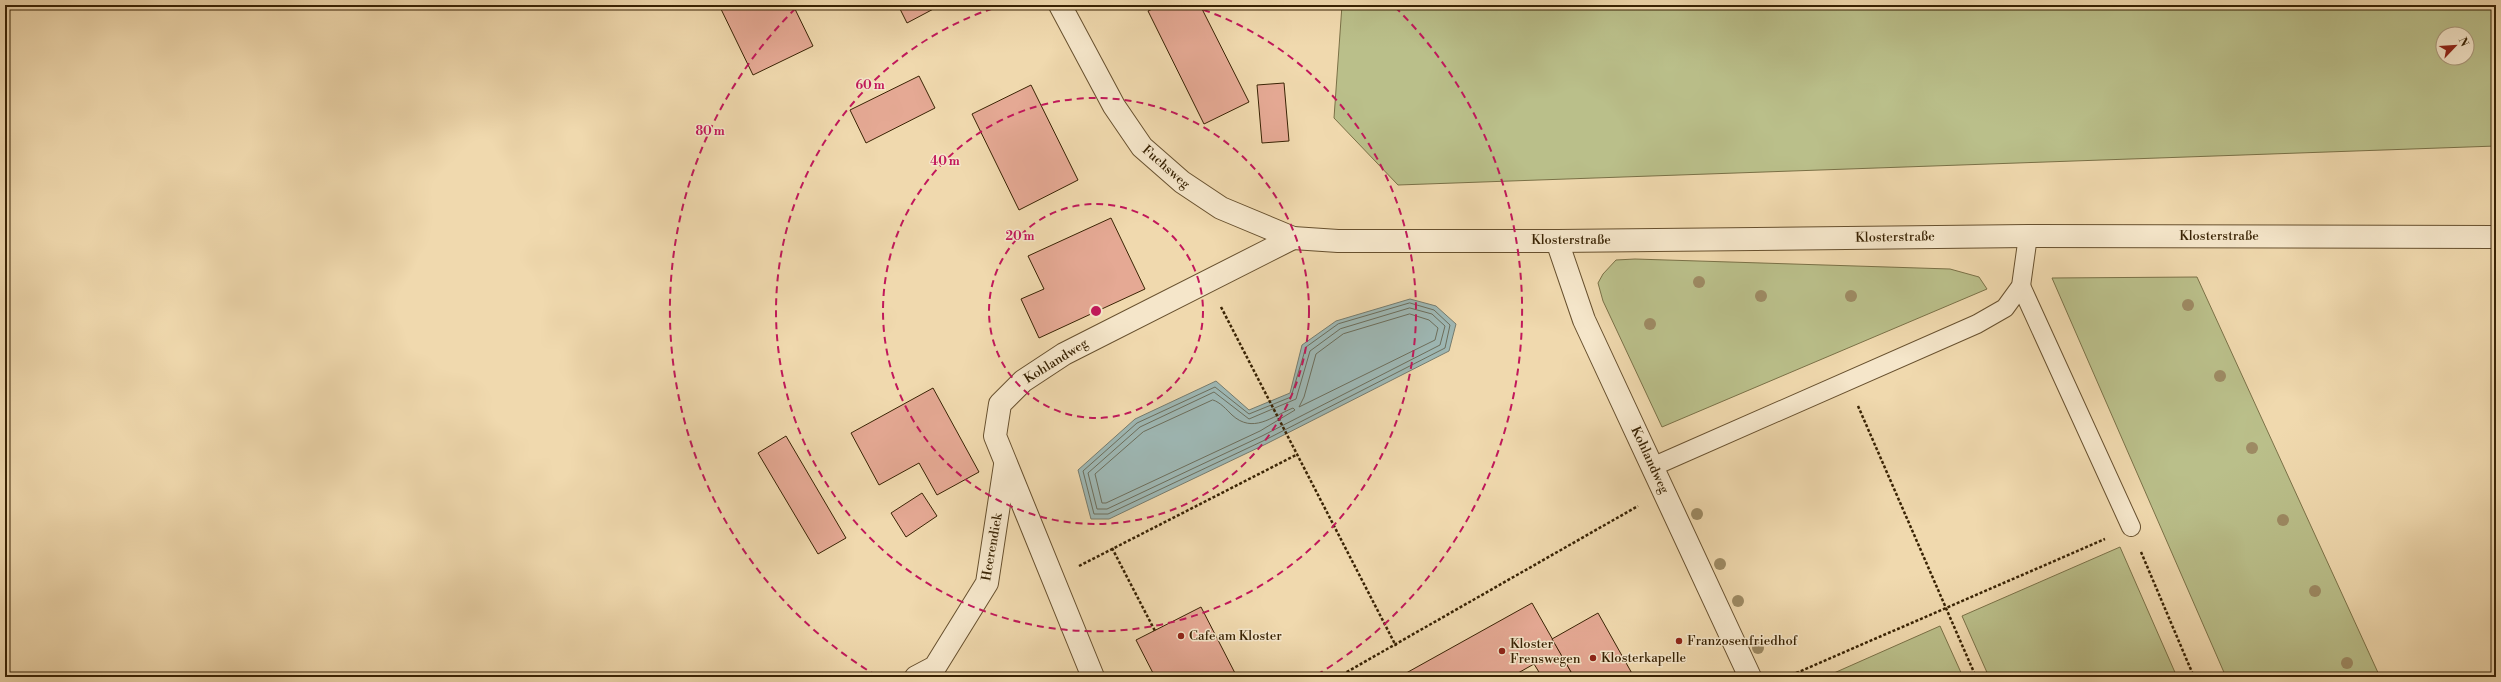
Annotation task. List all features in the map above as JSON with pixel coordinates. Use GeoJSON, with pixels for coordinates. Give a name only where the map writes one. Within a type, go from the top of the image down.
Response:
{"type":"FeatureCollection","features":[{"type":"Feature","properties":{"kind":"street","name":"Fuchsweg"},"geometry":{"type":"LineString","coordinates":[[1060,5],[1114,106],[1142,147],[1182,182],[1221,208],[1293,238]]}},
{"type":"Feature","properties":{"kind":"street","name":"Klosterstraße"},"geometry":{"type":"LineString","coordinates":[[1293,238],[1338,241],[1557,241],[2028,236],[2496,237]]}},
{"type":"Feature","properties":{"kind":"street","name":"Kohlandweg"},"geometry":{"type":"LineString","coordinates":[[1093,677],[1005,465],[995,436],[1000,404],[1023,381],[1064,354],[1207,280],[1293,238]]}},
{"type":"Feature","properties":{"kind":"street","name":"Kohlandweg"},"geometry":{"type":"LineString","coordinates":[[1557,241],[1584,320],[1750,677]]}},
{"type":"Feature","properties":{"kind":"street","name":"Heerendiek"},"geometry":{"type":"LineString","coordinates":[[916,677],[935,667],[987,582],[1005,465]]}},
{"type":"Feature","properties":{"kind":"lane"},"geometry":{"type":"LineString","coordinates":[[1652,466],[1977,324],[2005,308],[2021,286],[2028,236]]}},
{"type":"Feature","properties":{"kind":"lane"},"geometry":{"type":"LineString","coordinates":[[2021,286],[2131,528]]}},
{"type":"Feature","properties":{"kind":"path"},"geometry":{"type":"LineString","coordinates":[[1207,280],[1296,455],[1396,646]]}},
{"type":"Feature","properties":{"kind":"path"},"geometry":{"type":"LineString","coordinates":[[1857,404],[1976,677]]}},
{"type":"Feature","properties":{"kind":"path"},"geometry":{"type":"LineString","coordinates":[[1053,579],[1296,455]]}},
{"type":"Feature","properties":{"kind":"path"},"geometry":{"type":"LineString","coordinates":[[1338,677],[1396,646],[1664,491]]}},
{"type":"Feature","properties":{"kind":"path"},"geometry":{"type":"LineString","coordinates":[[1787,677],[2131,528],[2194,677]]}},
{"type":"Feature","properties":{"kind":"path"},"geometry":{"type":"LineString","coordinates":[[1112,548],[1155,631]]}},
{"type":"Feature","properties":{"kind":"green space"},"geometry":{"type":"Polygon","coordinates":[[[1342,5],[2496,5],[2496,146],[1398,185],[1334,118],[1342,5]]]}},
{"type":"Feature","properties":{"kind":"green space"},"geometry":{"type":"Polygon","coordinates":[[[1635,259],[1950,269],[1979,277],[1987,289],[1662,427],[1603,301],[1598,283],[1603,274],[1616,260],[1635,259]]]}},
{"type":"Feature","properties":{"kind":"green space"},"geometry":{"type":"Polygon","coordinates":[[[2197,277],[2380,677],[2226,677],[2052,278],[2197,277]]]}},
{"type":"Feature","properties":{"kind":"green space"},"geometry":{"type":"Polygon","coordinates":[[[2120,547],[2177,677],[1989,677],[1962,616],[2120,547]]]}},
{"type":"Feature","properties":{"kind":"green space"},"geometry":{"type":"Polygon","coordinates":[[[1940,626],[1963,677],[1825,677],[1940,626]]]}},
{"type":"Feature","properties":{"kind":"water"},"geometry":{"type":"Polygon","coordinates":[[[1410,299],[1436,306],[1456,324],[1449,351],[1266,444],[1109,519],[1091,519],[1078,470],[1135,419],[1216,381],[1249,410],[1290,393],[1302,345],[1336,321],[1410,299]]]}},
{"type":"Feature","properties":{"kind":"building"},"geometry":{"type":"Polygon","coordinates":[[[719,5],[793,5],[813,46],[753,75],[719,5]]]}},
{"type":"Feature","properties":{"kind":"building"},"geometry":{"type":"Polygon","coordinates":[[[898,5],[941,5],[907,23],[898,5]]]}},
{"type":"Feature","properties":{"kind":"building"},"geometry":{"type":"Polygon","coordinates":[[[1161,5],[1200,5],[1249,102],[1204,124],[1148,11],[1161,5]]]}},
{"type":"Feature","properties":{"kind":"building"},"geometry":{"type":"Polygon","coordinates":[[[919,76],[935,108],[866,143],[850,110],[919,76]]]}},
{"type":"Feature","properties":{"kind":"building"},"geometry":{"type":"Polygon","coordinates":[[[1284,83],[1289,141],[1262,143],[1257,85],[1284,83]]]}},
{"type":"Feature","properties":{"kind":"building"},"geometry":{"type":"Polygon","coordinates":[[[1031,85],[1078,180],[1019,210],[972,114],[1031,85]]]}},
{"type":"Feature","properties":{"kind":"building"},"geometry":{"type":"Polygon","coordinates":[[[1111,218],[1145,289],[1039,338],[1021,299],[1044,289],[1028,256],[1111,218]]]}},
{"type":"Feature","properties":{"kind":"building"},"geometry":{"type":"Polygon","coordinates":[[[933,388],[979,472],[937,495],[919,463],[879,485],[851,433],[933,388]]]}},
{"type":"Feature","properties":{"kind":"building"},"geometry":{"type":"Polygon","coordinates":[[[786,436],[846,538],[818,554],[758,453],[786,436]]]}},
{"type":"Feature","properties":{"kind":"building"},"geometry":{"type":"Polygon","coordinates":[[[922,493],[937,516],[906,537],[891,513],[922,493]]]}},
{"type":"Feature","properties":{"kind":"building","name":"Kloster Frenswegen"},"geometry":{"type":"Polygon","coordinates":[[[1532,603],[1574,677],[1542,677],[1534,664],[1511,677],[1399,677],[1532,603]]]}},
{"type":"Feature","properties":{"kind":"building"},"geometry":{"type":"Polygon","coordinates":[[[1201,607],[1237,677],[1155,677],[1136,640],[1201,607]]]}},
{"type":"Feature","properties":{"kind":"building","name":"Klosterkapelle"},"geometry":{"type":"Polygon","coordinates":[[[1598,613],[1634,677],[1574,677],[1552,639],[1598,613]]]}},
{"type":"Feature","properties":{"kind":"place","name":"Cafe am Kloster"},"geometry":{"type":"Point","coordinates":[1181,636]}},
{"type":"Feature","properties":{"kind":"place","name":"Franzosenfriedhof"},"geometry":{"type":"Point","coordinates":[1679,641]}},
{"type":"Feature","properties":{"kind":"place","name":"Kloster Frenswegen"},"geometry":{"type":"Point","coordinates":[1502,651]}},
{"type":"Feature","properties":{"kind":"place","name":"Klosterkapelle"},"geometry":{"type":"Point","coordinates":[1593,658]}}]}
